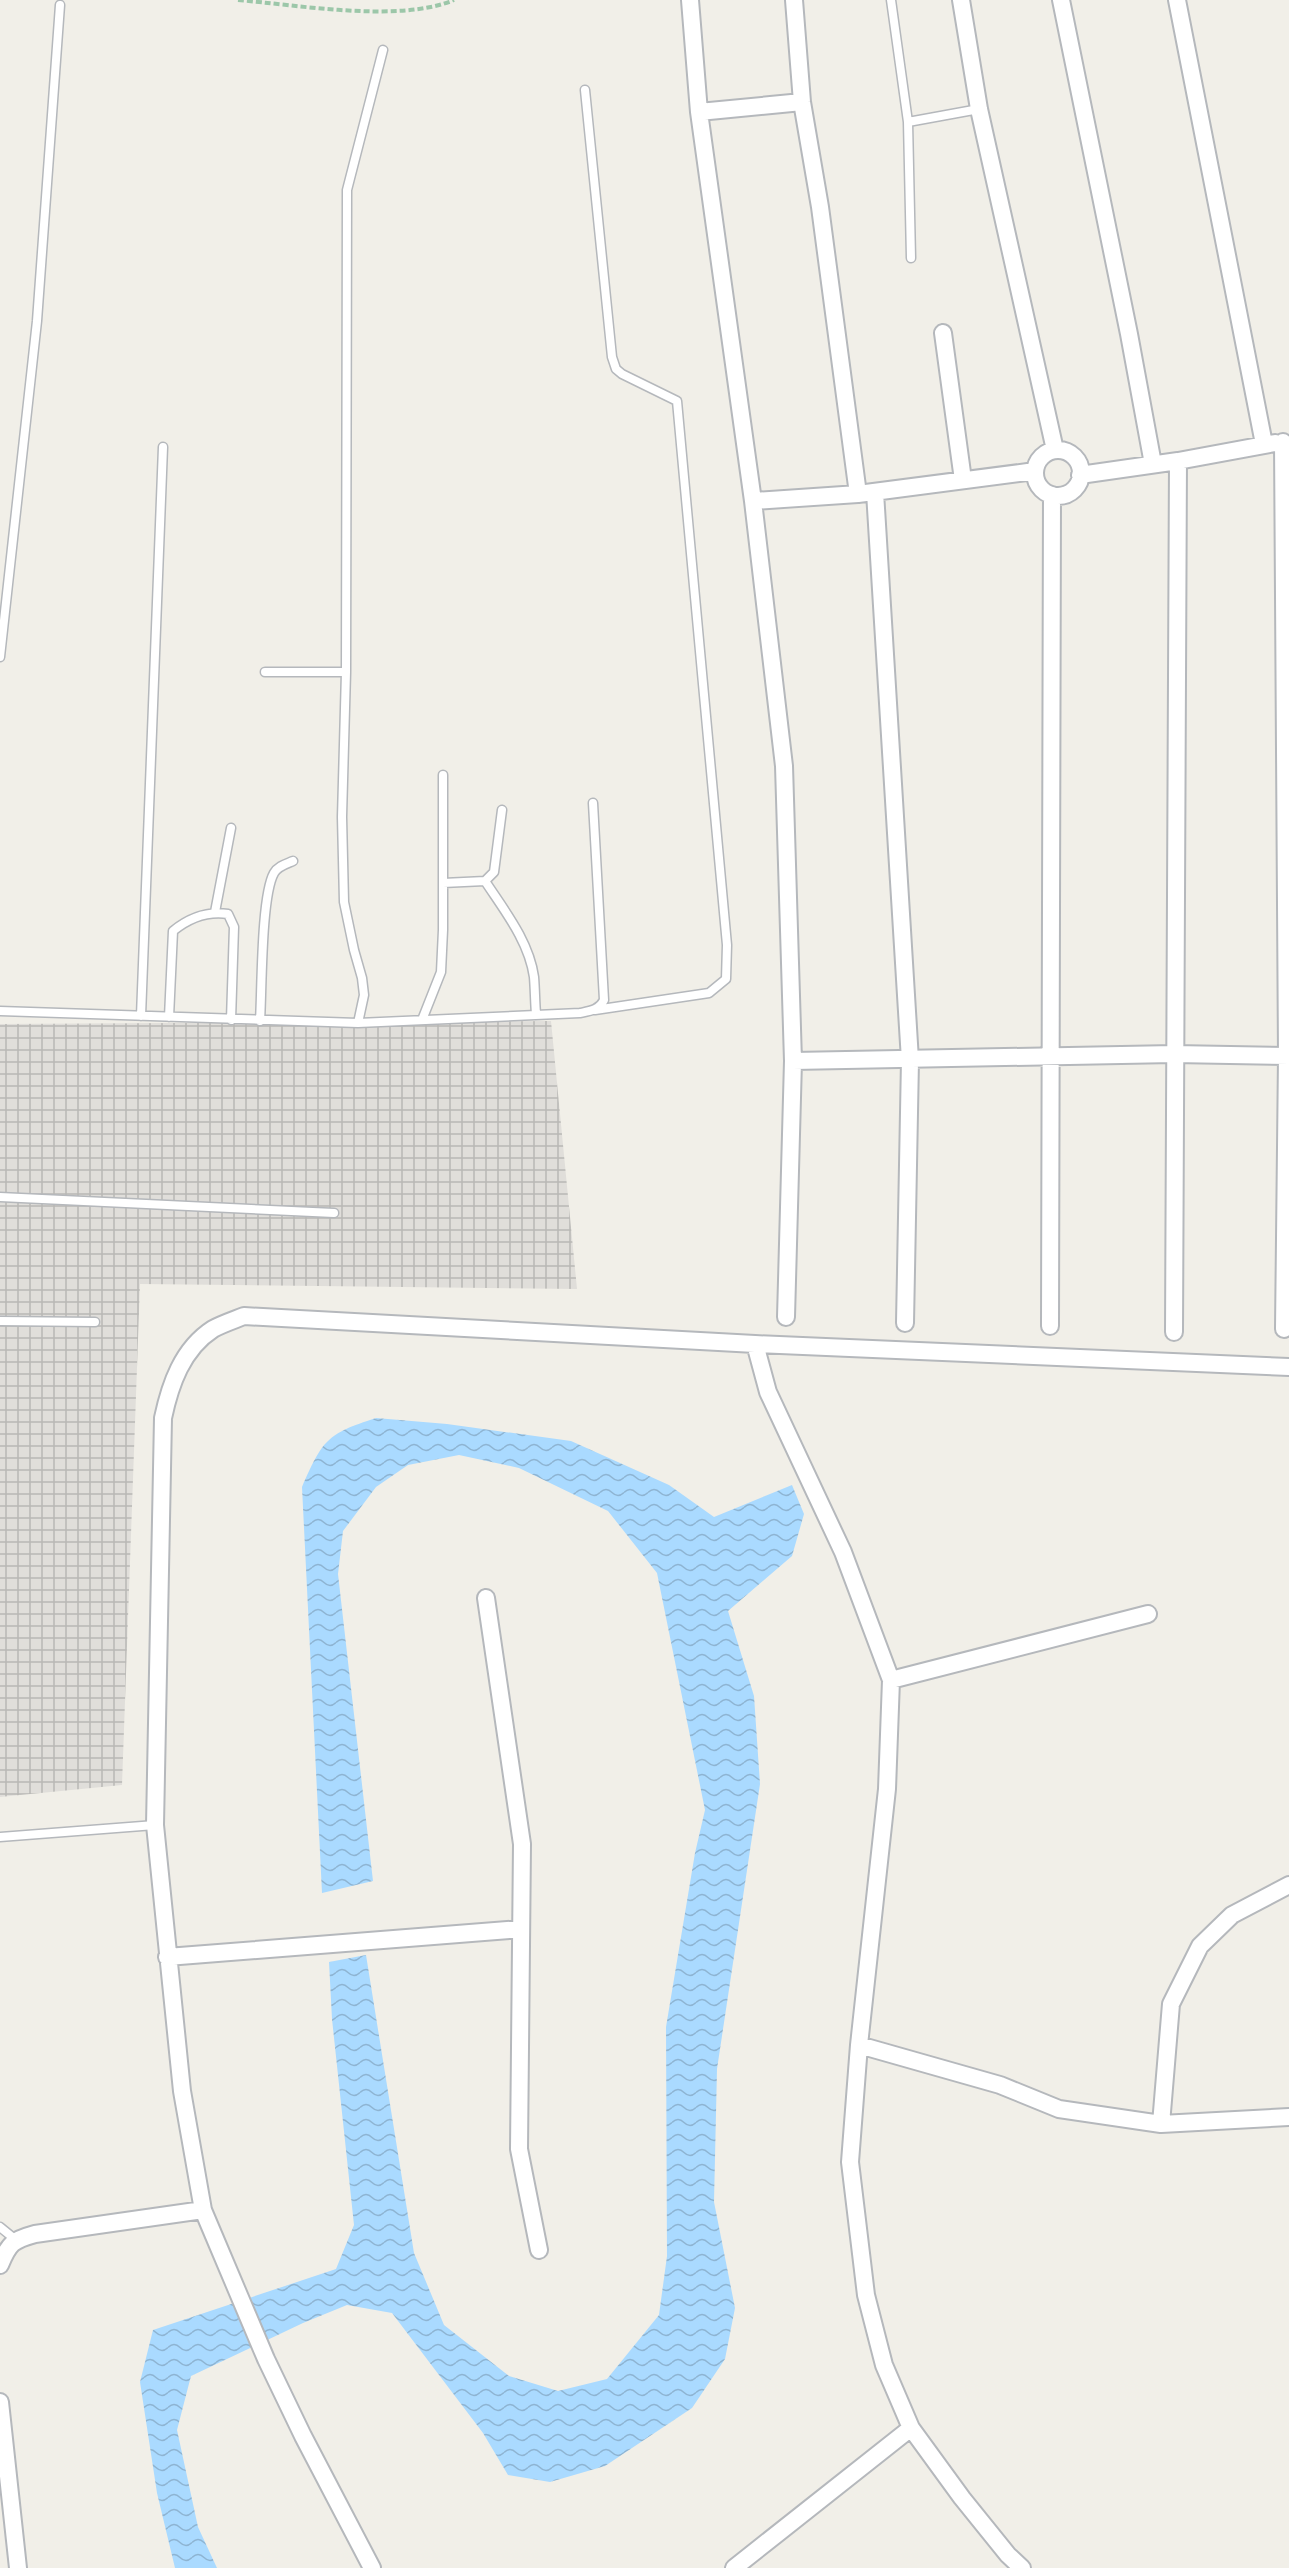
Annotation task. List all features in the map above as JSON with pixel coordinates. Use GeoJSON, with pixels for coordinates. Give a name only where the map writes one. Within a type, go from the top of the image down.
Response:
{"type":"FeatureCollection","features":[{"type":"Feature","properties":{"kind":"street"},"geometry":{"type":"LineString","coordinates":[[690,0],[699,112],[753,501],[784,766],[793,1061],[786,1317]]}},
{"type":"Feature","properties":{"kind":"street"},"geometry":{"type":"LineString","coordinates":[[794,0],[802,102],[820,207],[858,494]]}},
{"type":"Feature","properties":{"kind":"street"},"geometry":{"type":"LineString","coordinates":[[961,0],[979,109],[1055,450]]}},
{"type":"Feature","properties":{"kind":"street"},"geometry":{"type":"LineString","coordinates":[[1061,0],[1127,322],[1153,464]]}},
{"type":"Feature","properties":{"kind":"street"},"geometry":{"type":"LineString","coordinates":[[1177,0],[1264,444]]}},
{"type":"Feature","properties":{"kind":"street"},"geometry":{"type":"LineString","coordinates":[[699,112],[802,102]]}},
{"type":"Feature","properties":{"kind":"street"},"geometry":{"type":"LineString","coordinates":[[943,333],[963,480]]}},
{"type":"Feature","properties":{"kind":"street"},"geometry":{"type":"LineString","coordinates":[[1080,475],[1286,442],[1288,1056],[1284,1329]]}},
{"type":"Feature","properties":{"kind":"street"},"geometry":{"type":"LineString","coordinates":[[1055,450],[1070,454],[1076,459],[1080,475],[1079,482],[1068,494],[1052,495],[1039,487],[1035,471],[1041,457],[1055,450]]}},
{"type":"Feature","properties":{"kind":"street"},"geometry":{"type":"LineString","coordinates":[[1174,1332],[1178,461]]}},
{"type":"Feature","properties":{"kind":"street"},"geometry":{"type":"LineString","coordinates":[[753,501],[858,494],[1035,471]]}},
{"type":"Feature","properties":{"kind":"street"},"geometry":{"type":"LineString","coordinates":[[875,492],[910,1060],[904,1323]]}},
{"type":"Feature","properties":{"kind":"street"},"geometry":{"type":"LineString","coordinates":[[1050,1326],[1052,495]]}},
{"type":"Feature","properties":{"kind":"street"},"geometry":{"type":"LineString","coordinates":[[793,1061],[1174,1054],[1288,1056]]}},
{"type":"Feature","properties":{"kind":"street"},"geometry":{"type":"LineString","coordinates":[[372,2568],[303,2436],[266,2359],[203,2210],[182,2091],[155,1825],[163,1418],[169,1389],[179,1367],[194,1346],[213,1329],[244,1316],[755,1344],[1289,1367]]}},
{"type":"Feature","properties":{"kind":"street"},"geometry":{"type":"LineString","coordinates":[[755,1344],[768,1392],[843,1552],[891,1680],[887,1789],[859,2045],[850,2162],[866,2295],[884,2365],[911,2428],[962,2498],[1008,2556],[1022,2568]]}},
{"type":"Feature","properties":{"kind":"street"},"geometry":{"type":"LineString","coordinates":[[486,1598],[522,1844],[519,2149],[539,2250]]}},
{"type":"Feature","properties":{"kind":"street"},"geometry":{"type":"LineString","coordinates":[[891,1680],[1148,1614]]}},
{"type":"Feature","properties":{"kind":"street"},"geometry":{"type":"LineString","coordinates":[[1161,2124],[1171,2004],[1200,1946],[1232,1915],[1289,1885]]}},
{"type":"Feature","properties":{"kind":"street"},"geometry":{"type":"LineString","coordinates":[[167,1957],[521,1929]]}},
{"type":"Feature","properties":{"kind":"street"},"geometry":{"type":"LineString","coordinates":[[859,2045],[1000,2085],[1059,2109],[1161,2124],[1289,2117]]}},
{"type":"Feature","properties":{"kind":"street"},"geometry":{"type":"LineString","coordinates":[[0,2265],[5,2253],[16,2240],[35,2234],[203,2210]]}},
{"type":"Feature","properties":{"kind":"street"},"geometry":{"type":"LineString","coordinates":[[0,2402],[18,2568]]}},
{"type":"Feature","properties":{"kind":"street"},"geometry":{"type":"LineString","coordinates":[[734,2568],[911,2428]]}},
{"type":"Feature","properties":{"kind":"lane"},"geometry":{"type":"LineString","coordinates":[[891,0],[908,122],[911,258]]}},
{"type":"Feature","properties":{"kind":"lane"},"geometry":{"type":"LineString","coordinates":[[0,657],[37,321],[60,5]]}},
{"type":"Feature","properties":{"kind":"lane"},"geometry":{"type":"LineString","coordinates":[[358,1023],[364,995],[344,902],[342,817],[346,672],[347,190],[383,50]]}},
{"type":"Feature","properties":{"kind":"lane"},"geometry":{"type":"LineString","coordinates":[[0,1011],[358,1023],[580,1013],[709,993],[726,979],[727,945],[677,401],[622,374],[616,369],[612,357],[585,90]]}},
{"type":"Feature","properties":{"kind":"lane"},"geometry":{"type":"LineString","coordinates":[[908,122],[979,109]]}},
{"type":"Feature","properties":{"kind":"lane"},"geometry":{"type":"LineString","coordinates":[[141,1016],[163,447]]}},
{"type":"Feature","properties":{"kind":"lane"},"geometry":{"type":"LineString","coordinates":[[265,672],[346,672]]}},
{"type":"Feature","properties":{"kind":"lane"},"geometry":{"type":"LineString","coordinates":[[422,1020],[441,972],[442,775]]}},
{"type":"Feature","properties":{"kind":"lane"},"geometry":{"type":"LineString","coordinates":[[593,803],[604,1000],[595,1010]]}},
{"type":"Feature","properties":{"kind":"lane"},"geometry":{"type":"LineString","coordinates":[[443,884],[485,880],[494,872],[502,810]]}},
{"type":"Feature","properties":{"kind":"lane"},"geometry":{"type":"LineString","coordinates":[[215,912],[231,828]]}},
{"type":"Feature","properties":{"kind":"lane"},"geometry":{"type":"LineString","coordinates":[[260,1021],[266,913],[270,883],[274,872],[282,865],[293,861]]}},
{"type":"Feature","properties":{"kind":"lane"},"geometry":{"type":"LineString","coordinates":[[485,880],[514,924],[527,953],[533,975],[536,1014]]}},
{"type":"Feature","properties":{"kind":"lane"},"geometry":{"type":"LineString","coordinates":[[169,1017],[173,931],[186,921],[215,912],[228,914],[234,927],[231,1020]]}},
{"type":"Feature","properties":{"kind":"lane"},"geometry":{"type":"LineString","coordinates":[[0,1197],[334,1213]]}},
{"type":"Feature","properties":{"kind":"lane"},"geometry":{"type":"LineString","coordinates":[[0,1321],[95,1322]]}},
{"type":"Feature","properties":{"kind":"lane"},"geometry":{"type":"LineString","coordinates":[[0,1837],[155,1825]]}},
{"type":"Feature","properties":{"kind":"lane"},"geometry":{"type":"LineString","coordinates":[[0,2227],[16,2240]]}},
{"type":"Feature","properties":{"kind":"path"},"geometry":{"type":"LineString","coordinates":[[238,0],[375,11],[439,6],[454,0]]}},
{"type":"Feature","properties":{"kind":"shaded area"},"geometry":{"type":"Polygon","coordinates":[[[551,1021],[577,1289],[140,1284],[122,1785],[0,1797],[0,1024],[551,1021]]]}},
{"type":"Feature","properties":{"kind":"water"},"geometry":{"type":"Polygon","coordinates":[[[376,1418],[447,1424],[571,1441],[669,1485],[714,1517],[792,1485],[804,1514],[792,1556],[728,1611],[754,1696],[760,1784],[717,2069],[714,2202],[735,2308],[725,2359],[692,2408],[605,2466],[550,2482],[508,2475],[483,2433],[392,2313],[347,2305],[303,2323],[191,2376],[177,2430],[198,2527],[217,2568],[175,2568],[157,2493],[140,2382],[153,2330],[336,2269],[354,2225],[332,2019],[329,1962],[366,1955],[414,2253],[444,2325],[509,2376],[558,2391],[607,2379],[659,2315],[667,2256],[666,2027],[695,1853],[705,1810],[657,1573],[608,1511],[519,1468],[459,1455],[408,1465],[376,1487],[343,1531],[338,1574],[373,1881],[322,1893],[302,1487],[315,1459],[328,1441],[346,1429],[376,1418]]]}}]}
